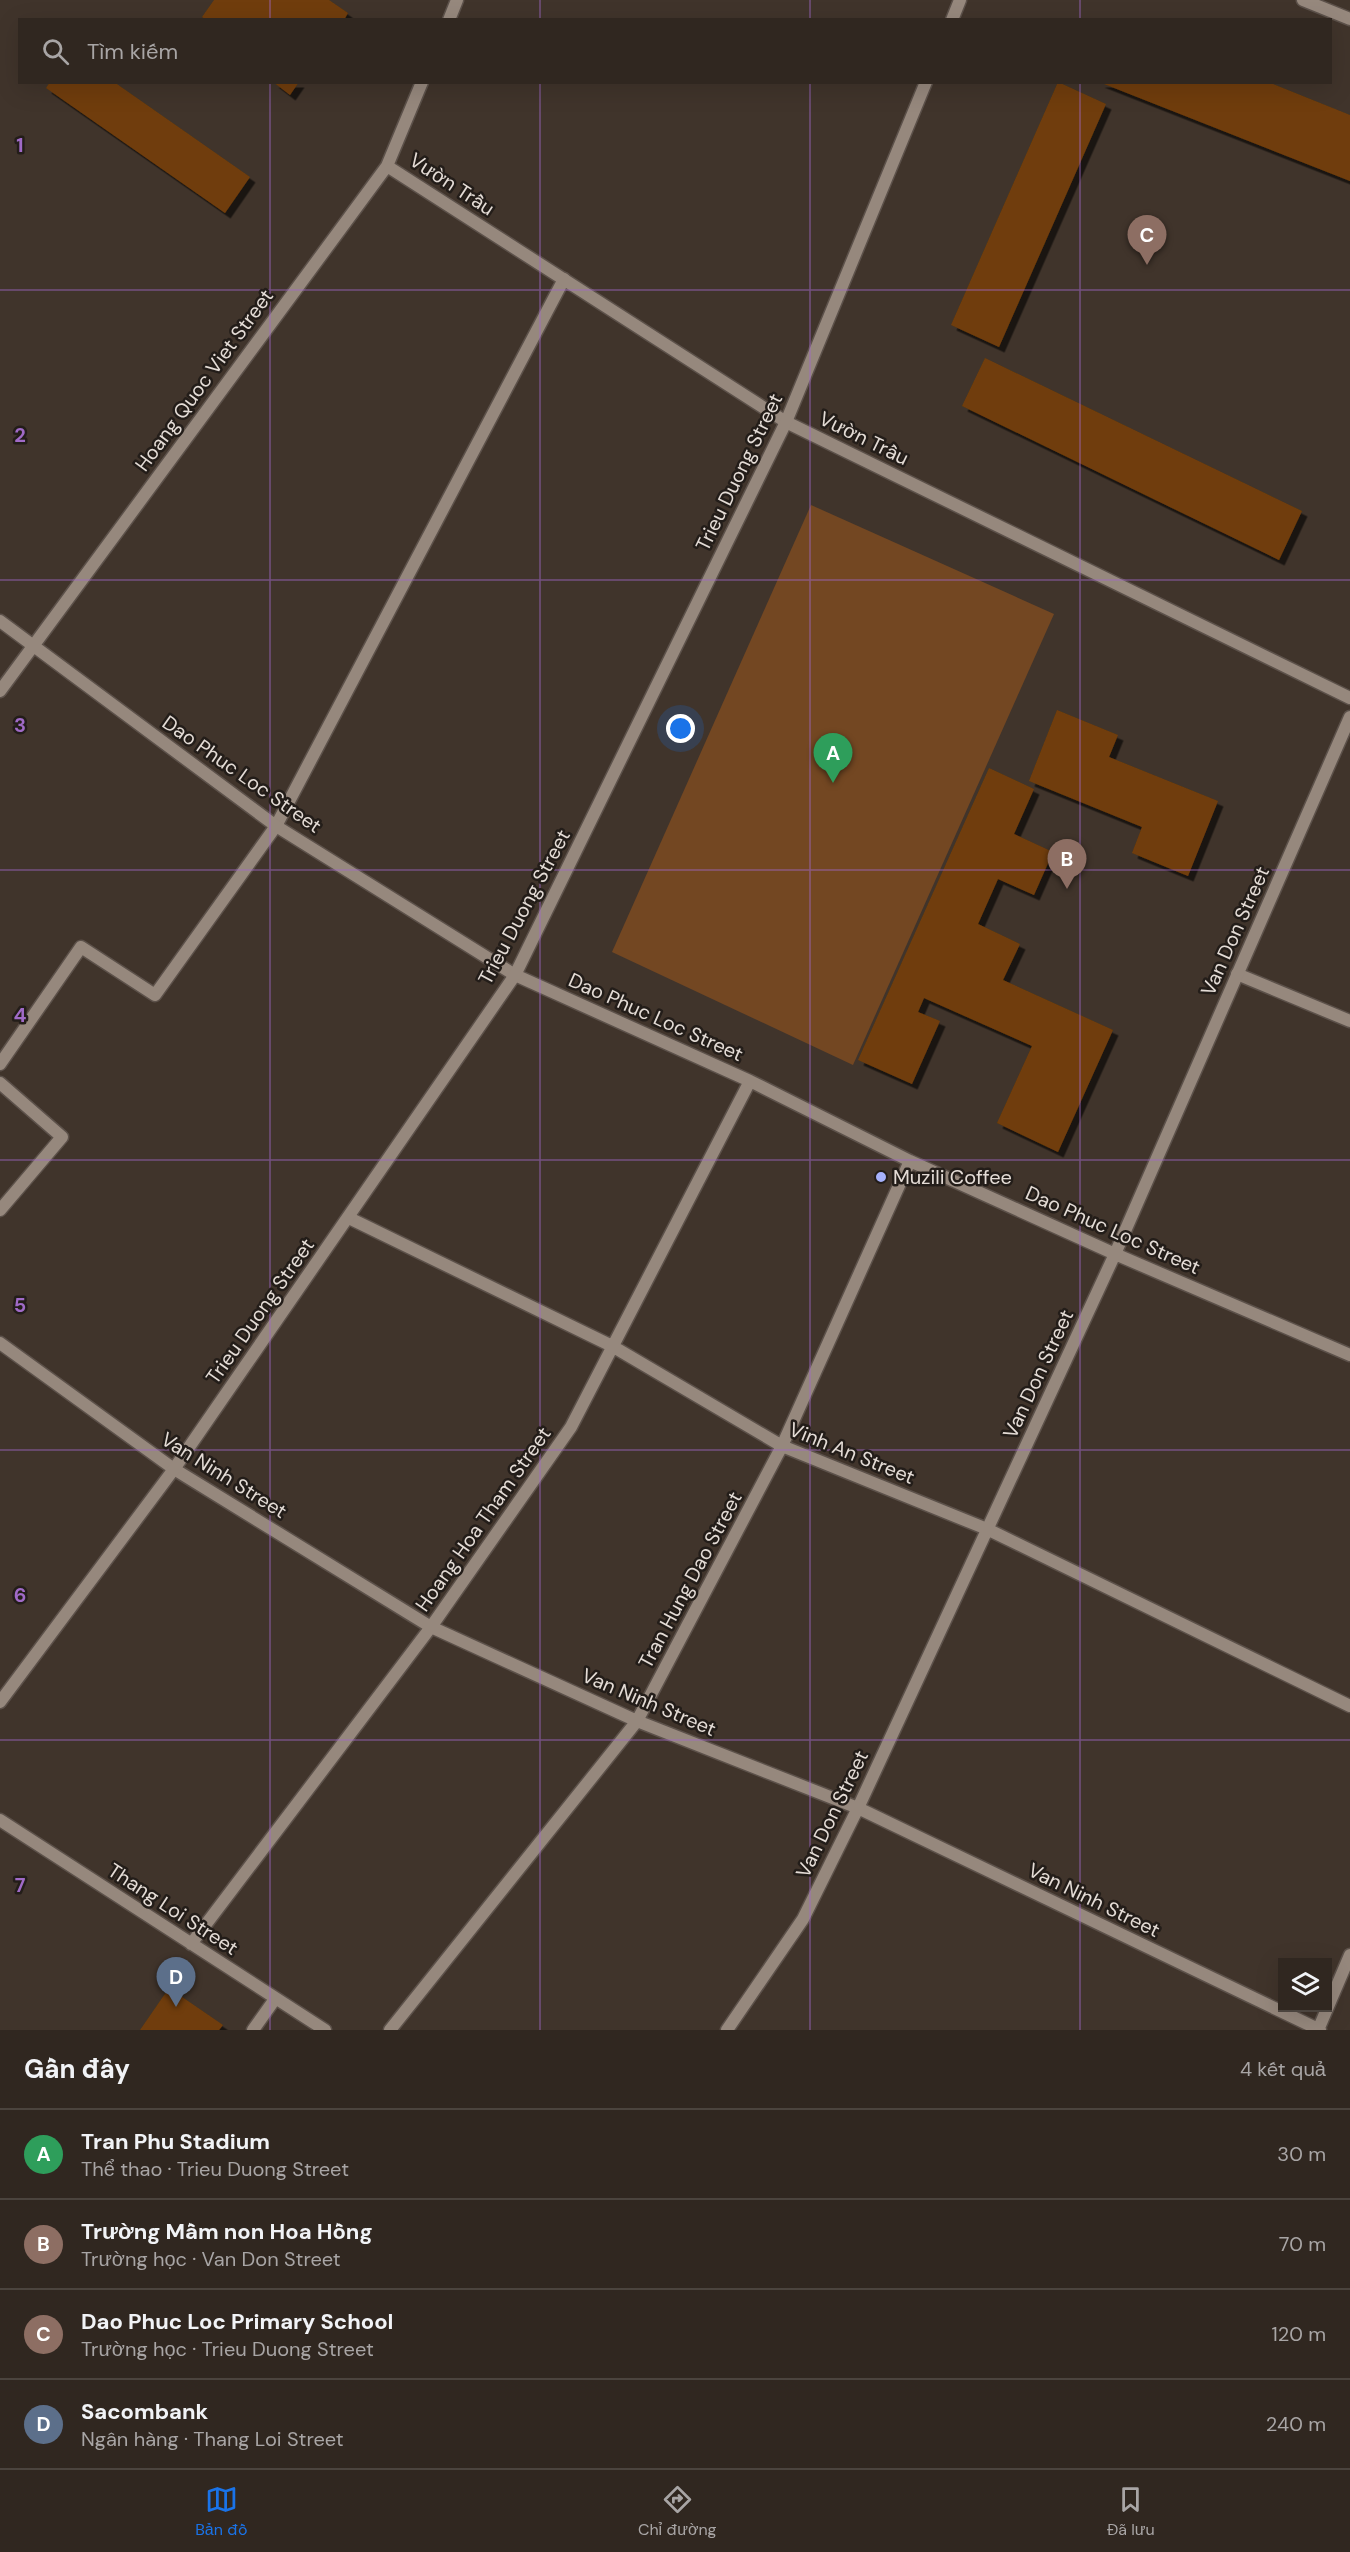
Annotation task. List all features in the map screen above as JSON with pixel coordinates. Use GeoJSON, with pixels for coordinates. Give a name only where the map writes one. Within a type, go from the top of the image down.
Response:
{"type":"FeatureCollection","features":[{"type":"Feature","properties":{"kind":"street"},"geometry":{"type":"LineString","coordinates":[[450,18],[457,0]]}},
{"type":"Feature","properties":{"kind":"street"},"geometry":{"type":"LineString","coordinates":[[953,18],[960,0]]}},
{"type":"Feature","properties":{"kind":"street"},"geometry":{"type":"LineString","coordinates":[[1303,0],[1350,20]]}},
{"type":"Feature","properties":{"kind":"street","name":"Hoang Quoc Viet Street"},"geometry":{"type":"LineString","coordinates":[[0,691],[387,166],[421,84]]}},
{"type":"Feature","properties":{"kind":"street","name":"Trieu Duong Street"},"geometry":{"type":"LineString","coordinates":[[0,1702],[174,1469],[515,975],[786,422],[925,84]]}},
{"type":"Feature","properties":{"kind":"street","name":"Vườn Trầu"},"geometry":{"type":"LineString","coordinates":[[387,166],[786,422],[1350,698]]}},
{"type":"Feature","properties":{"kind":"street"},"geometry":{"type":"LineString","coordinates":[[0,1064],[81,947],[155,995],[276,826],[564,279]]}},
{"type":"Feature","properties":{"kind":"street","name":"Dao Phuc Loc Street"},"geometry":{"type":"LineString","coordinates":[[0,621],[276,826],[515,975],[750,1081],[910,1161],[1115,1254],[1350,1355]]}},
{"type":"Feature","properties":{"kind":"street","name":"Van Don Street"},"geometry":{"type":"LineString","coordinates":[[727,2030],[803,1919],[858,1808],[1115,1254],[1350,717]]}},
{"type":"Feature","properties":{"kind":"street"},"geometry":{"type":"LineString","coordinates":[[1238,974],[1350,1020]]}},
{"type":"Feature","properties":{"kind":"street","name":"Hoang Hoa Tham Street"},"geometry":{"type":"LineString","coordinates":[[191,1944],[431,1627],[571,1427],[750,1081]]}},
{"type":"Feature","properties":{"kind":"street"},"geometry":{"type":"LineString","coordinates":[[0,1083],[62,1137],[0,1210]]}},
{"type":"Feature","properties":{"kind":"street","name":"Tran Hung Dao Street"},"geometry":{"type":"LineString","coordinates":[[390,2030],[637,1721],[782,1446],[910,1161]]}},
{"type":"Feature","properties":{"kind":"street","name":"Vinh An Street"},"geometry":{"type":"LineString","coordinates":[[349,1218],[612,1347],[782,1446],[987,1529],[1350,1706]]}},
{"type":"Feature","properties":{"kind":"street","name":"Van Ninh Street"},"geometry":{"type":"LineString","coordinates":[[0,1343],[174,1469],[431,1627],[637,1721],[858,1808],[1319,2030]]}},
{"type":"Feature","properties":{"kind":"street","name":"Thang Loi Street"},"geometry":{"type":"LineString","coordinates":[[0,1820],[325,2030]]}},
{"type":"Feature","properties":{"kind":"street"},"geometry":{"type":"LineString","coordinates":[[1319,2030],[1350,1955]]}},
{"type":"Feature","properties":{"kind":"street"},"geometry":{"type":"LineString","coordinates":[[253,2030],[275,1999]]}},
{"type":"Feature","properties":{"kind":"shaded area"},"geometry":{"type":"Polygon","coordinates":[[[811,505],[1054,614],[853,1065],[612,952],[811,505]]]}},
{"type":"Feature","properties":{"kind":"building"},"geometry":{"type":"Polygon","coordinates":[[[214,0],[329,0],[348,13],[345,18],[202,17],[214,0]]]}},
{"type":"Feature","properties":{"kind":"building"},"geometry":{"type":"Polygon","coordinates":[[[49,84],[117,84],[250,177],[225,213],[46,88],[49,84]]]}},
{"type":"Feature","properties":{"kind":"building"},"geometry":{"type":"Polygon","coordinates":[[[276,84],[298,84],[290,95],[276,84]]]}},
{"type":"Feature","properties":{"kind":"building"},"geometry":{"type":"Polygon","coordinates":[[[1057,84],[1062,84],[1106,104],[999,347],[951,325],[1057,84]]]}},
{"type":"Feature","properties":{"kind":"building"},"geometry":{"type":"Polygon","coordinates":[[[1104,84],[1273,84],[1350,115],[1350,181],[1104,84]]]}},
{"type":"Feature","properties":{"kind":"building"},"geometry":{"type":"Polygon","coordinates":[[[985,358],[1302,511],[1279,560],[962,406],[985,358]]]}},
{"type":"Feature","properties":{"kind":"building"},"geometry":{"type":"Polygon","coordinates":[[[1057,710],[1118,735],[1109,757],[1218,801],[1188,876],[1132,853],[1142,827],[1029,781],[1057,710]]]}},
{"type":"Feature","properties":{"kind":"building"},"geometry":{"type":"Polygon","coordinates":[[[989,768],[1034,789],[1014,834],[1053,852],[1034,895],[998,879],[978,924],[1020,944],[1003,980],[1113,1030],[1058,1152],[997,1123],[1032,1046],[924,998],[918,1012],[940,1021],[912,1084],[858,1060],[989,768]]]}},
{"type":"Feature","properties":{"kind":"building"},"geometry":{"type":"Polygon","coordinates":[[[169,1988],[223,2025],[219,2030],[140,2030],[169,1988]]]}},
{"type":"Feature","properties":{"kind":"place","name":"Dao Phuc Loc Primary School"},"geometry":{"type":"Point","coordinates":[1147,265]}},
{"type":"Feature","properties":{"kind":"place","name":"Tran Phu Stadium"},"geometry":{"type":"Point","coordinates":[833,783]}},
{"type":"Feature","properties":{"kind":"place","name":"Trường Mầm non Hoa Hồng"},"geometry":{"type":"Point","coordinates":[1067,889]}},
{"type":"Feature","properties":{"kind":"place","name":"Muzili Coffee"},"geometry":{"type":"Point","coordinates":[881,1177]}},
{"type":"Feature","properties":{"kind":"place","name":"Sacombank"},"geometry":{"type":"Point","coordinates":[176,2007]}}]}
